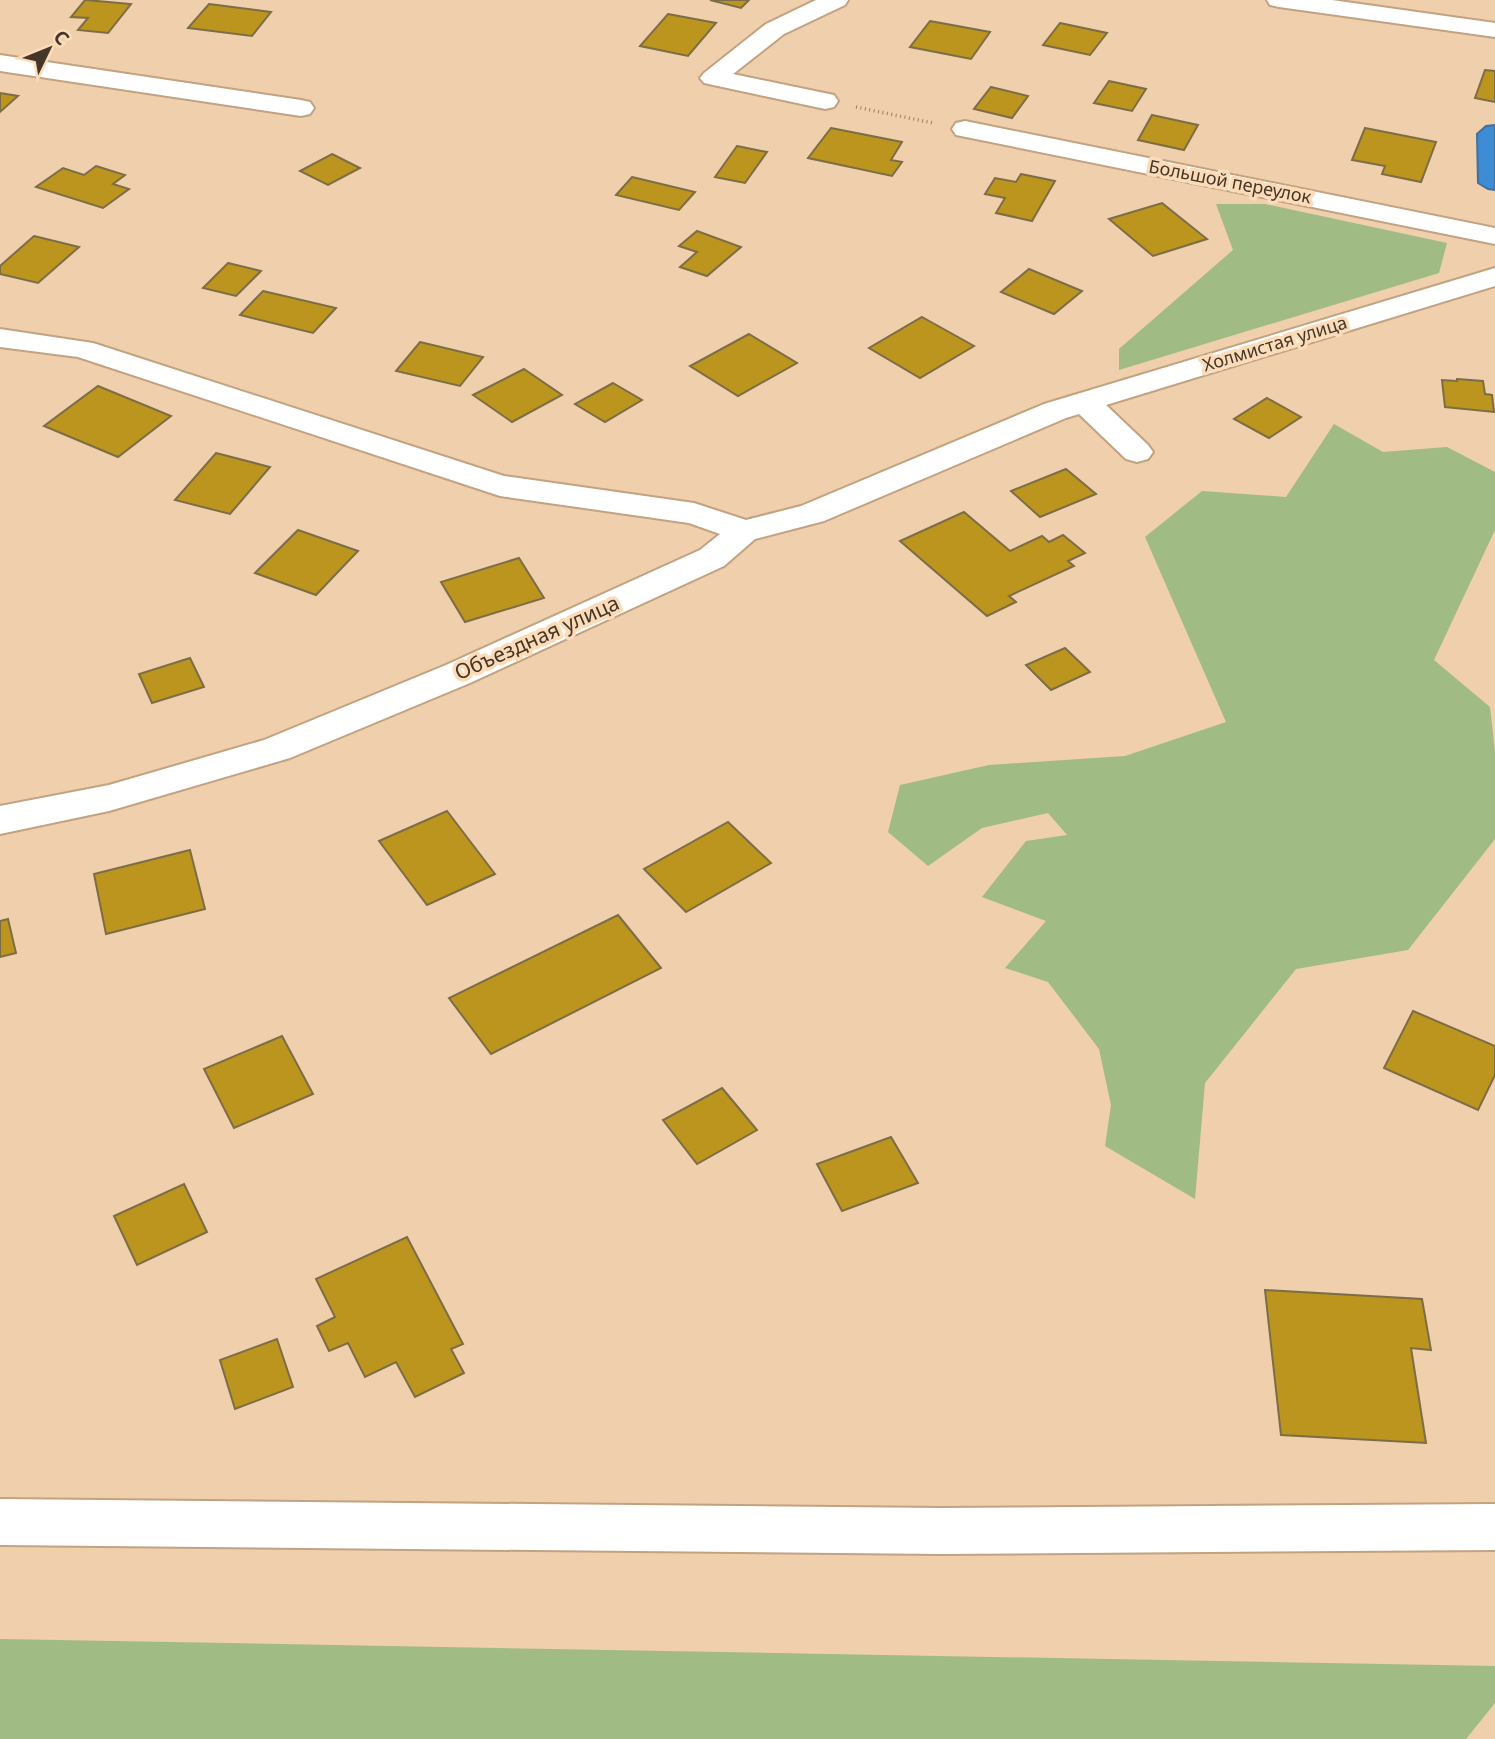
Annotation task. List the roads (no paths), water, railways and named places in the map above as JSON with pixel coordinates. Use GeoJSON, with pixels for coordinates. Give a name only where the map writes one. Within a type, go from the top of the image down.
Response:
{"type":"FeatureCollection","features":[{"type":"Feature","properties":{"kind":"street"},"geometry":{"type":"LineString","coordinates":[[825,101],[713,78],[775,29],[836,0]]}},
{"type":"Feature","properties":{"kind":"street"},"geometry":{"type":"LineString","coordinates":[[1279,0],[1495,30]]}},
{"type":"Feature","properties":{"kind":"street"},"geometry":{"type":"LineString","coordinates":[[0,63],[301,108]]}},
{"type":"Feature","properties":{"kind":"street","name":"Большой переулок"},"geometry":{"type":"LineString","coordinates":[[965,129],[1495,236]]}},
{"type":"Feature","properties":{"kind":"street","name":"Холмистая улица"},"geometry":{"type":"LineString","coordinates":[[1069,407],[1495,277]]}},
{"type":"Feature","properties":{"kind":"street"},"geometry":{"type":"LineString","coordinates":[[0,338],[82,349],[499,486],[694,513],[744,531]]}},
{"type":"Feature","properties":{"kind":"street"},"geometry":{"type":"LineString","coordinates":[[1069,407],[1137,452]]}},
{"type":"Feature","properties":{"kind":"street","name":"Объездная улица"},"geometry":{"type":"LineString","coordinates":[[0,820],[109,798],[277,749],[458,674],[712,558],[744,531],[812,514],[1069,407]]}},
{"type":"Feature","properties":{"kind":"street"},"geometry":{"type":"LineString","coordinates":[[0,1522],[928,1531],[1495,1527]]}},
{"type":"Feature","properties":{"kind":"water"},"geometry":{"type":"Polygon","coordinates":[[[1495,125],[1495,190],[1478,183],[1477,134],[1486,126],[1495,125]]]}}]}
